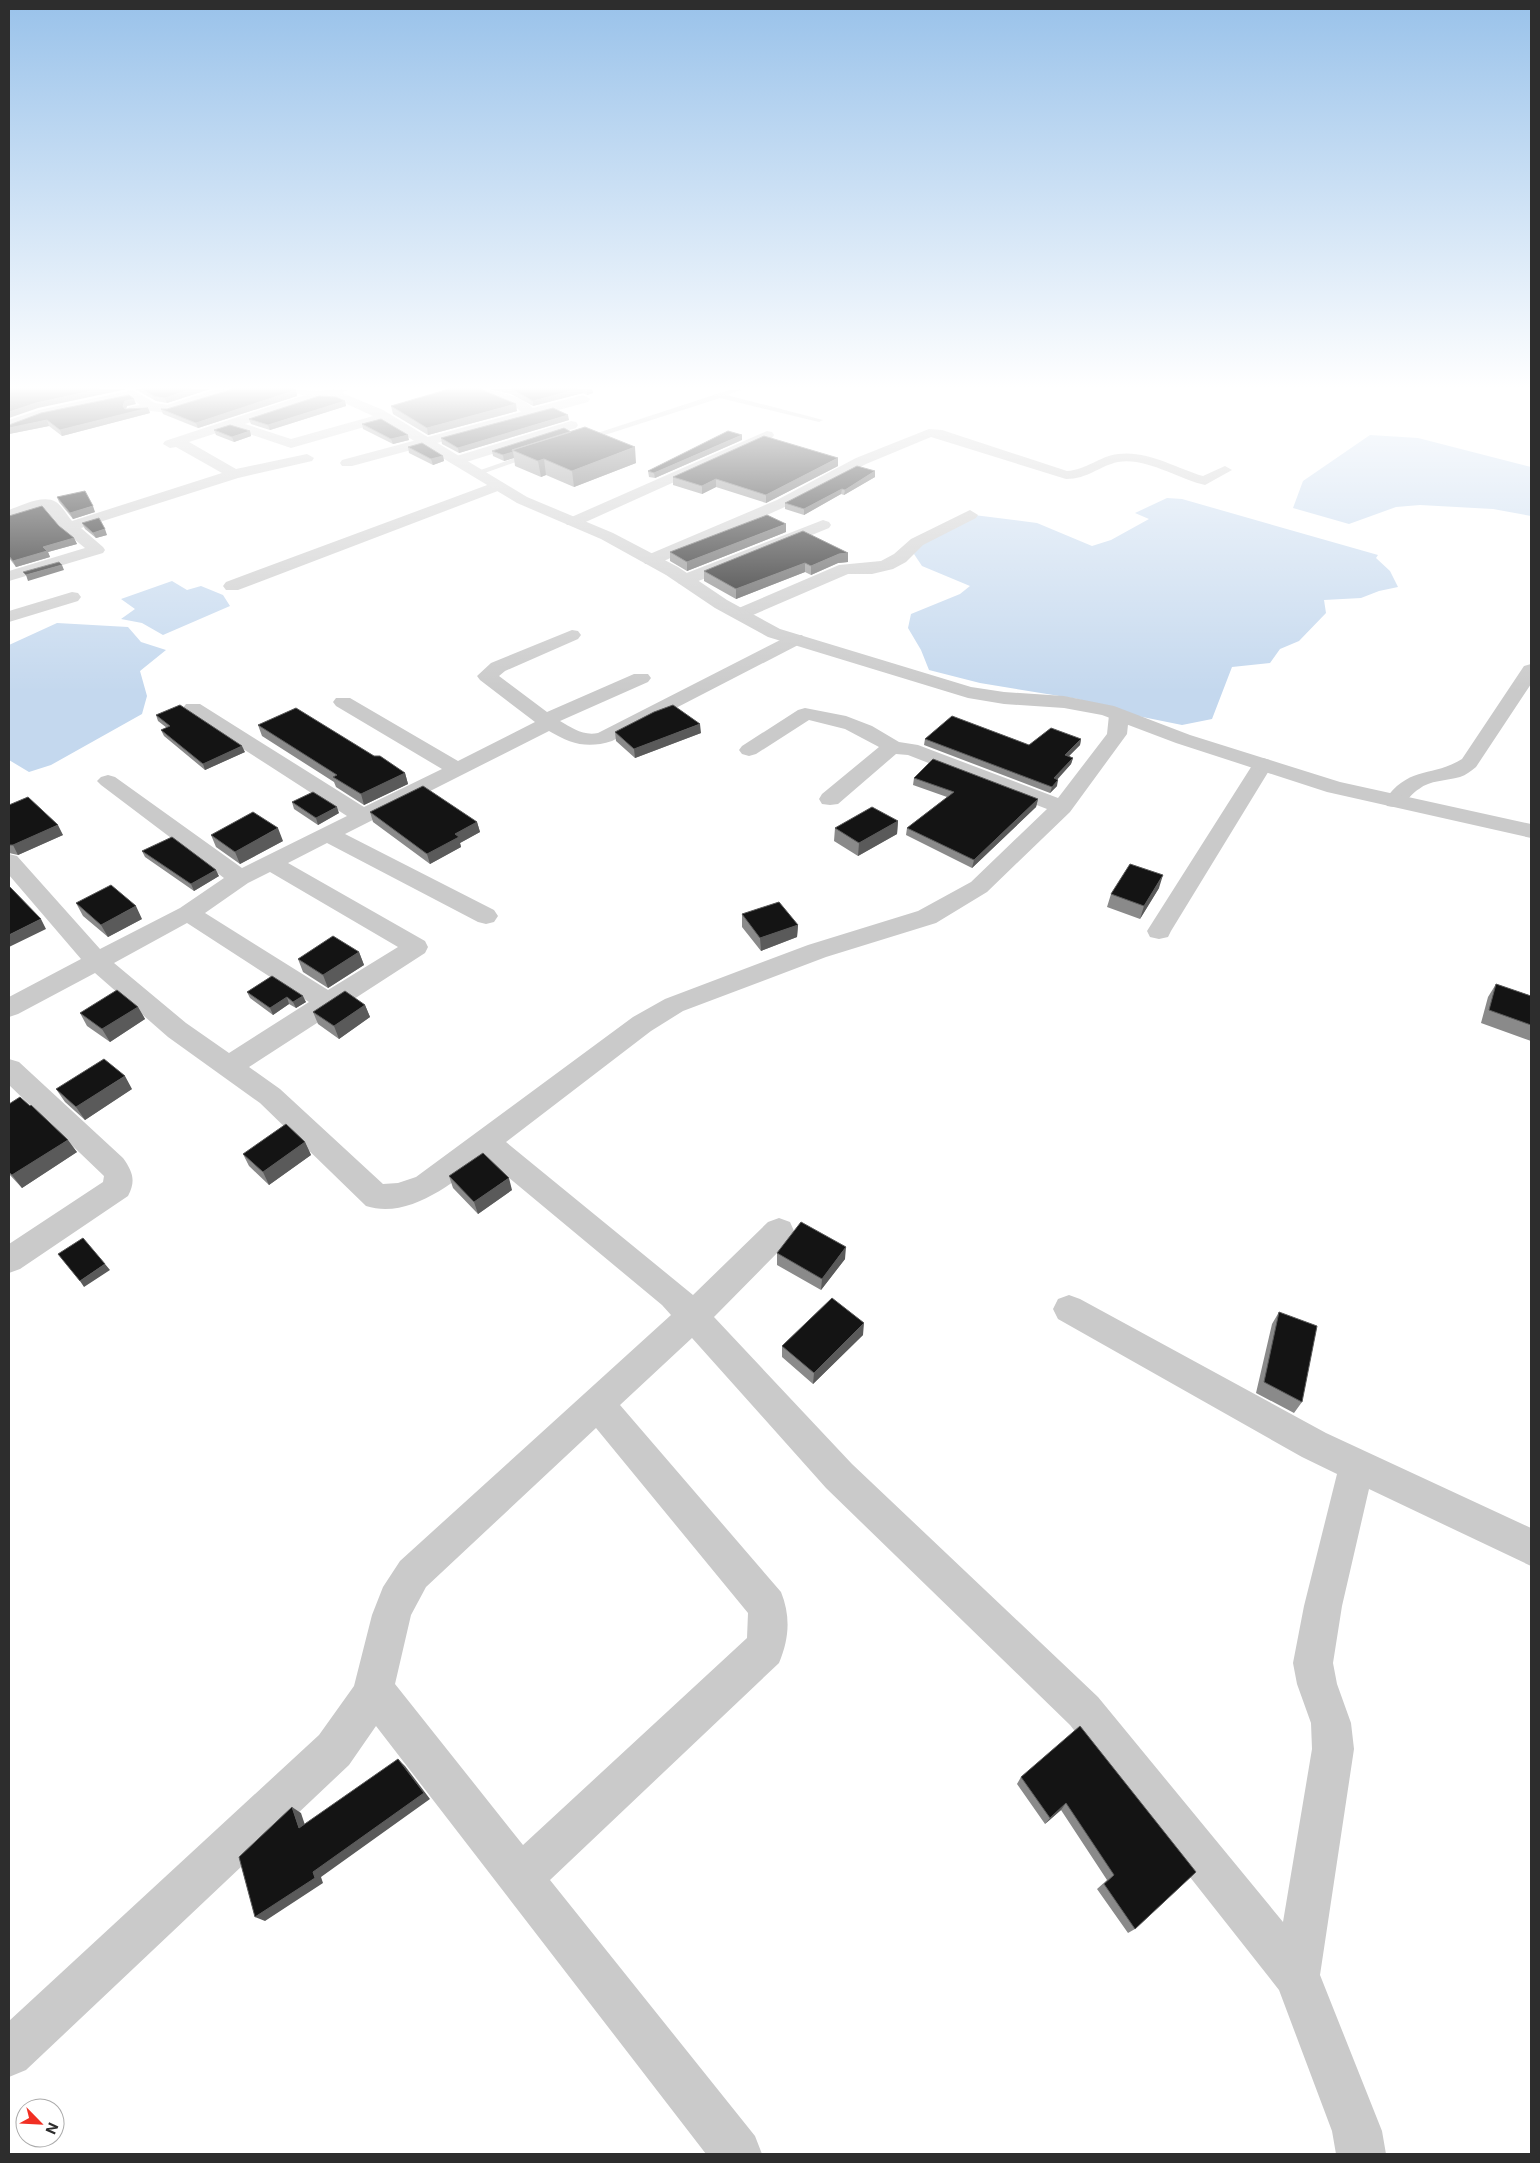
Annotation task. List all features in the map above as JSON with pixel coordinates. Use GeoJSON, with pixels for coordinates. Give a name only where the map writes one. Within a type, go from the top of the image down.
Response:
{"type":"FeatureCollection","features":[{"type":"Feature","properties":{"kind":"street"},"geometry":{"type":"LineString","coordinates":[[69,527],[184,490]]}},
{"type":"Feature","properties":{"kind":"street"},"geometry":{"type":"LineString","coordinates":[[232,586],[488,490]]}},
{"type":"Feature","properties":{"kind":"street"},"geometry":{"type":"LineString","coordinates":[[505,490],[522,500],[607,536],[774,633],[844,656],[968,692],[1004,698],[1064,702],[1119,715],[1184,739],[1335,787],[1531,831]]}},
{"type":"Feature","properties":{"kind":"street"},"geometry":{"type":"LineString","coordinates":[[574,522],[645,490]]}},
{"type":"Feature","properties":{"kind":"street"},"geometry":{"type":"LineString","coordinates":[[651,560],[782,503],[807,490]]}},
{"type":"Feature","properties":{"kind":"street"},"geometry":{"type":"LineString","coordinates":[[9,515],[33,507],[50,505],[69,527],[97,550],[9,576]]}},
{"type":"Feature","properties":{"kind":"street"},"geometry":{"type":"LineString","coordinates":[[740,614],[845,568],[872,569],[887,565],[900,558],[917,542],[970,515]]}},
{"type":"Feature","properties":{"kind":"street"},"geometry":{"type":"LineString","coordinates":[[684,580],[823,526]]}},
{"type":"Feature","properties":{"kind":"street"},"geometry":{"type":"LineString","coordinates":[[11,614],[72,597]]}},
{"type":"Feature","properties":{"kind":"street"},"geometry":{"type":"LineString","coordinates":[[572,635],[498,666],[487,676],[547,722],[578,739],[591,742],[605,737],[796,639]]}},
{"type":"Feature","properties":{"kind":"street"},"geometry":{"type":"LineString","coordinates":[[1395,801],[1411,784],[1426,777],[1455,772],[1469,763],[1531,670]]}},
{"type":"Feature","properties":{"kind":"street"},"geometry":{"type":"LineString","coordinates":[[9,1008],[188,913],[240,878],[547,722],[641,678]]}},
{"type":"Feature","properties":{"kind":"street"},"geometry":{"type":"LineString","coordinates":[[343,702],[457,769]]}},
{"type":"Feature","properties":{"kind":"street"},"geometry":{"type":"LineString","coordinates":[[193,708],[362,816]]}},
{"type":"Feature","properties":{"kind":"street"},"geometry":{"type":"LineString","coordinates":[[749,750],[805,714],[816,714],[876,735],[894,748]]}},
{"type":"Feature","properties":{"kind":"street"},"geometry":{"type":"LineString","coordinates":[[9,861],[96,961],[177,1030],[270,1096],[377,1197],[398,1195],[426,1186],[486,1142],[538,1100],[642,1024],[674,1004],[817,951],[927,917],[979,887],[1062,807],[1117,734],[1119,715]]}},
{"type":"Feature","properties":{"kind":"street"},"geometry":{"type":"LineString","coordinates":[[830,799],[888,750],[894,748],[911,749],[1062,807]]}},
{"type":"Feature","properties":{"kind":"street"},"geometry":{"type":"LineString","coordinates":[[1159,931],[1263,764]]}},
{"type":"Feature","properties":{"kind":"street"},"geometry":{"type":"LineString","coordinates":[[108,781],[240,878]]}},
{"type":"Feature","properties":{"kind":"street"},"geometry":{"type":"LineString","coordinates":[[327,834],[486,916]]}},
{"type":"Feature","properties":{"kind":"street"},"geometry":{"type":"LineString","coordinates":[[229,1067],[416,947],[271,863]]}},
{"type":"Feature","properties":{"kind":"street"},"geometry":{"type":"LineString","coordinates":[[188,913],[328,1002]]}},
{"type":"Feature","properties":{"kind":"street"},"geometry":{"type":"LineString","coordinates":[[9,1260],[117,1188],[119,1175],[113,1166],[15,1083]]}},
{"type":"Feature","properties":{"kind":"street"},"geometry":{"type":"LineString","coordinates":[[486,1142],[673,1295],[839,1476],[1084,1711],[1298,1975],[1357,2131],[1361,2154]]}},
{"type":"Feature","properties":{"kind":"street"},"geometry":{"type":"LineString","coordinates":[[9,2053],[334,1750],[352,1729],[373,1689],[395,1601],[403,1586],[692,1316],[779,1231]]}},
{"type":"Feature","properties":{"kind":"street"},"geometry":{"type":"LineString","coordinates":[[1069,1309],[1314,1445],[1531,1547]]}},
{"type":"Feature","properties":{"kind":"street"},"geometry":{"type":"LineString","coordinates":[[520,1878],[765,1649],[769,1628],[767,1606],[598,1404]]}},
{"type":"Feature","properties":{"kind":"street"},"geometry":{"type":"LineString","coordinates":[[1298,1975],[1333,1749],[1331,1723],[1317,1684],[1313,1663],[1323,1606],[1357,1466]]}},
{"type":"Feature","properties":{"kind":"street"},"geometry":{"type":"LineString","coordinates":[[373,1689],[736,2154]]}},
{"type":"Feature","properties":{"kind":"water"},"geometry":{"type":"Polygon","coordinates":[[[1300,490],[1531,490],[1531,516],[1493,509],[1420,505],[1396,507],[1349,524],[1293,508],[1300,490]]]}},
{"type":"Feature","properties":{"kind":"water"},"geometry":{"type":"Polygon","coordinates":[[[1167,498],[1182,499],[1378,555],[1376,558],[1390,571],[1398,587],[1379,591],[1361,598],[1324,600],[1326,613],[1299,641],[1280,649],[1270,663],[1232,667],[1212,719],[1182,725],[1118,712],[1078,699],[980,683],[929,670],[921,650],[908,628],[911,614],[960,594],[970,586],[922,566],[914,554],[917,545],[974,515],[1037,523],[1092,546],[1111,540],[1149,519],[1135,513],[1167,498]]]}},
{"type":"Feature","properties":{"kind":"water"},"geometry":{"type":"Polygon","coordinates":[[[172,581],[187,590],[201,586],[223,595],[230,606],[163,635],[142,623],[121,619],[135,609],[121,599],[172,581]]]}},
{"type":"Feature","properties":{"kind":"water"},"geometry":{"type":"Polygon","coordinates":[[[57,623],[128,627],[141,642],[166,650],[140,671],[147,696],[142,714],[51,765],[29,772],[9,760],[9,645],[57,623]]]}},
{"type":"Feature","properties":{"kind":"building"},"geometry":{"type":"Polygon","coordinates":[[[750,490],[776,490],[766,495],[750,490]]]}},
{"type":"Feature","properties":{"kind":"building"},"geometry":{"type":"Polygon","coordinates":[[[810,490],[840,490],[804,509],[785,503],[810,490]]]}},
{"type":"Feature","properties":{"kind":"building"},"geometry":{"type":"Polygon","coordinates":[[[85,491],[93,506],[70,513],[57,497],[85,491]]]}},
{"type":"Feature","properties":{"kind":"building"},"geometry":{"type":"Polygon","coordinates":[[[42,506],[59,526],[74,538],[43,547],[47,551],[13,561],[9,556],[9,516],[42,506]]]}},
{"type":"Feature","properties":{"kind":"building"},"geometry":{"type":"Polygon","coordinates":[[[767,515],[786,524],[687,562],[670,552],[767,515]]]}},
{"type":"Feature","properties":{"kind":"building"},"geometry":{"type":"Polygon","coordinates":[[[99,518],[105,529],[93,533],[82,523],[99,518]]]}},
{"type":"Feature","properties":{"kind":"building"},"geometry":{"type":"Polygon","coordinates":[[[803,531],[848,553],[839,554],[811,566],[805,563],[736,589],[704,571],[803,531]]]}},
{"type":"Feature","properties":{"kind":"building"},"geometry":{"type":"Polygon","coordinates":[[[59,562],[62,565],[26,575],[23,572],[59,562]]]}},
{"type":"Feature","properties":{"kind":"building"},"geometry":{"type":"Polygon","coordinates":[[[180,705],[242,746],[203,764],[161,730],[170,726],[156,715],[180,705]]]}},
{"type":"Feature","properties":{"kind":"building"},"geometry":{"type":"Polygon","coordinates":[[[673,705],[700,724],[634,749],[615,732],[654,712],[673,705]]]}},
{"type":"Feature","properties":{"kind":"building"},"geometry":{"type":"Polygon","coordinates":[[[296,708],[374,756],[380,756],[405,773],[361,794],[333,777],[337,775],[258,725],[296,708]]]}},
{"type":"Feature","properties":{"kind":"building"},"geometry":{"type":"Polygon","coordinates":[[[952,716],[1029,745],[1051,728],[1081,739],[1065,755],[1073,758],[1054,778],[1058,780],[1052,787],[925,739],[952,716]]]}},
{"type":"Feature","properties":{"kind":"building"},"geometry":{"type":"Polygon","coordinates":[[[933,759],[1038,799],[974,860],[907,828],[954,792],[914,778],[933,759]]]}},
{"type":"Feature","properties":{"kind":"building"},"geometry":{"type":"Polygon","coordinates":[[[423,786],[477,822],[455,834],[459,837],[427,854],[370,812],[423,786]]]}},
{"type":"Feature","properties":{"kind":"building"},"geometry":{"type":"Polygon","coordinates":[[[313,792],[337,807],[316,818],[292,802],[313,792]]]}},
{"type":"Feature","properties":{"kind":"building"},"geometry":{"type":"Polygon","coordinates":[[[28,797],[58,825],[13,845],[9,845],[9,805],[28,797]]]}},
{"type":"Feature","properties":{"kind":"building"},"geometry":{"type":"Polygon","coordinates":[[[872,807],[898,821],[859,843],[835,828],[872,807]]]}},
{"type":"Feature","properties":{"kind":"building"},"geometry":{"type":"Polygon","coordinates":[[[253,812],[278,828],[235,852],[211,835],[253,812]]]}},
{"type":"Feature","properties":{"kind":"building"},"geometry":{"type":"Polygon","coordinates":[[[172,837],[216,870],[191,884],[142,851],[172,837]]]}},
{"type":"Feature","properties":{"kind":"building"},"geometry":{"type":"Polygon","coordinates":[[[1130,864],[1163,875],[1144,906],[1111,894],[1130,864]]]}},
{"type":"Feature","properties":{"kind":"building"},"geometry":{"type":"Polygon","coordinates":[[[111,885],[136,906],[101,925],[76,903],[111,885]]]}},
{"type":"Feature","properties":{"kind":"building"},"geometry":{"type":"Polygon","coordinates":[[[9,886],[41,919],[9,935],[9,886]]]}},
{"type":"Feature","properties":{"kind":"building"},"geometry":{"type":"Polygon","coordinates":[[[779,902],[798,925],[760,938],[742,914],[779,902]]]}},
{"type":"Feature","properties":{"kind":"building"},"geometry":{"type":"Polygon","coordinates":[[[333,936],[359,952],[323,975],[298,959],[333,936]]]}},
{"type":"Feature","properties":{"kind":"building"},"geometry":{"type":"Polygon","coordinates":[[[272,976],[303,996],[293,1002],[287,997],[270,1008],[247,992],[272,976]]]}},
{"type":"Feature","properties":{"kind":"building"},"geometry":{"type":"Polygon","coordinates":[[[1496,984],[1531,996],[1531,1025],[1489,1010],[1496,984]]]}},
{"type":"Feature","properties":{"kind":"building"},"geometry":{"type":"Polygon","coordinates":[[[117,990],[138,1007],[102,1029],[80,1013],[117,990]]]}},
{"type":"Feature","properties":{"kind":"building"},"geometry":{"type":"Polygon","coordinates":[[[345,991],[365,1005],[334,1026],[313,1012],[345,991]]]}},
{"type":"Feature","properties":{"kind":"building"},"geometry":{"type":"Polygon","coordinates":[[[104,1059],[125,1076],[76,1107],[56,1089],[104,1059]]]}},
{"type":"Feature","properties":{"kind":"building"},"geometry":{"type":"Polygon","coordinates":[[[20,1097],[68,1140],[12,1175],[9,1172],[9,1104],[20,1097]]]}},
{"type":"Feature","properties":{"kind":"building"},"geometry":{"type":"Polygon","coordinates":[[[286,1124],[305,1142],[263,1172],[243,1154],[286,1124]]]}},
{"type":"Feature","properties":{"kind":"building"},"geometry":{"type":"Polygon","coordinates":[[[483,1153],[509,1178],[474,1202],[449,1176],[483,1153]]]}},
{"type":"Feature","properties":{"kind":"building"},"geometry":{"type":"Polygon","coordinates":[[[801,1222],[846,1247],[822,1279],[777,1253],[801,1222]]]}},
{"type":"Feature","properties":{"kind":"building"},"geometry":{"type":"Polygon","coordinates":[[[83,1238],[105,1264],[80,1281],[58,1254],[83,1238]]]}},
{"type":"Feature","properties":{"kind":"building"},"geometry":{"type":"Polygon","coordinates":[[[832,1298],[864,1323],[814,1373],[782,1346],[832,1298]]]}},
{"type":"Feature","properties":{"kind":"building"},"geometry":{"type":"Polygon","coordinates":[[[1279,1312],[1317,1326],[1302,1402],[1264,1382],[1279,1312]]]}},
{"type":"Feature","properties":{"kind":"building"},"geometry":{"type":"Polygon","coordinates":[[[1080,1726],[1196,1872],[1135,1929],[1104,1884],[1114,1875],[1066,1803],[1050,1818],[1021,1777],[1080,1726]]]}},
{"type":"Feature","properties":{"kind":"building"},"geometry":{"type":"Polygon","coordinates":[[[398,1759],[424,1793],[313,1872],[315,1878],[255,1917],[239,1857],[292,1807],[299,1828],[398,1759]]]}}]}
